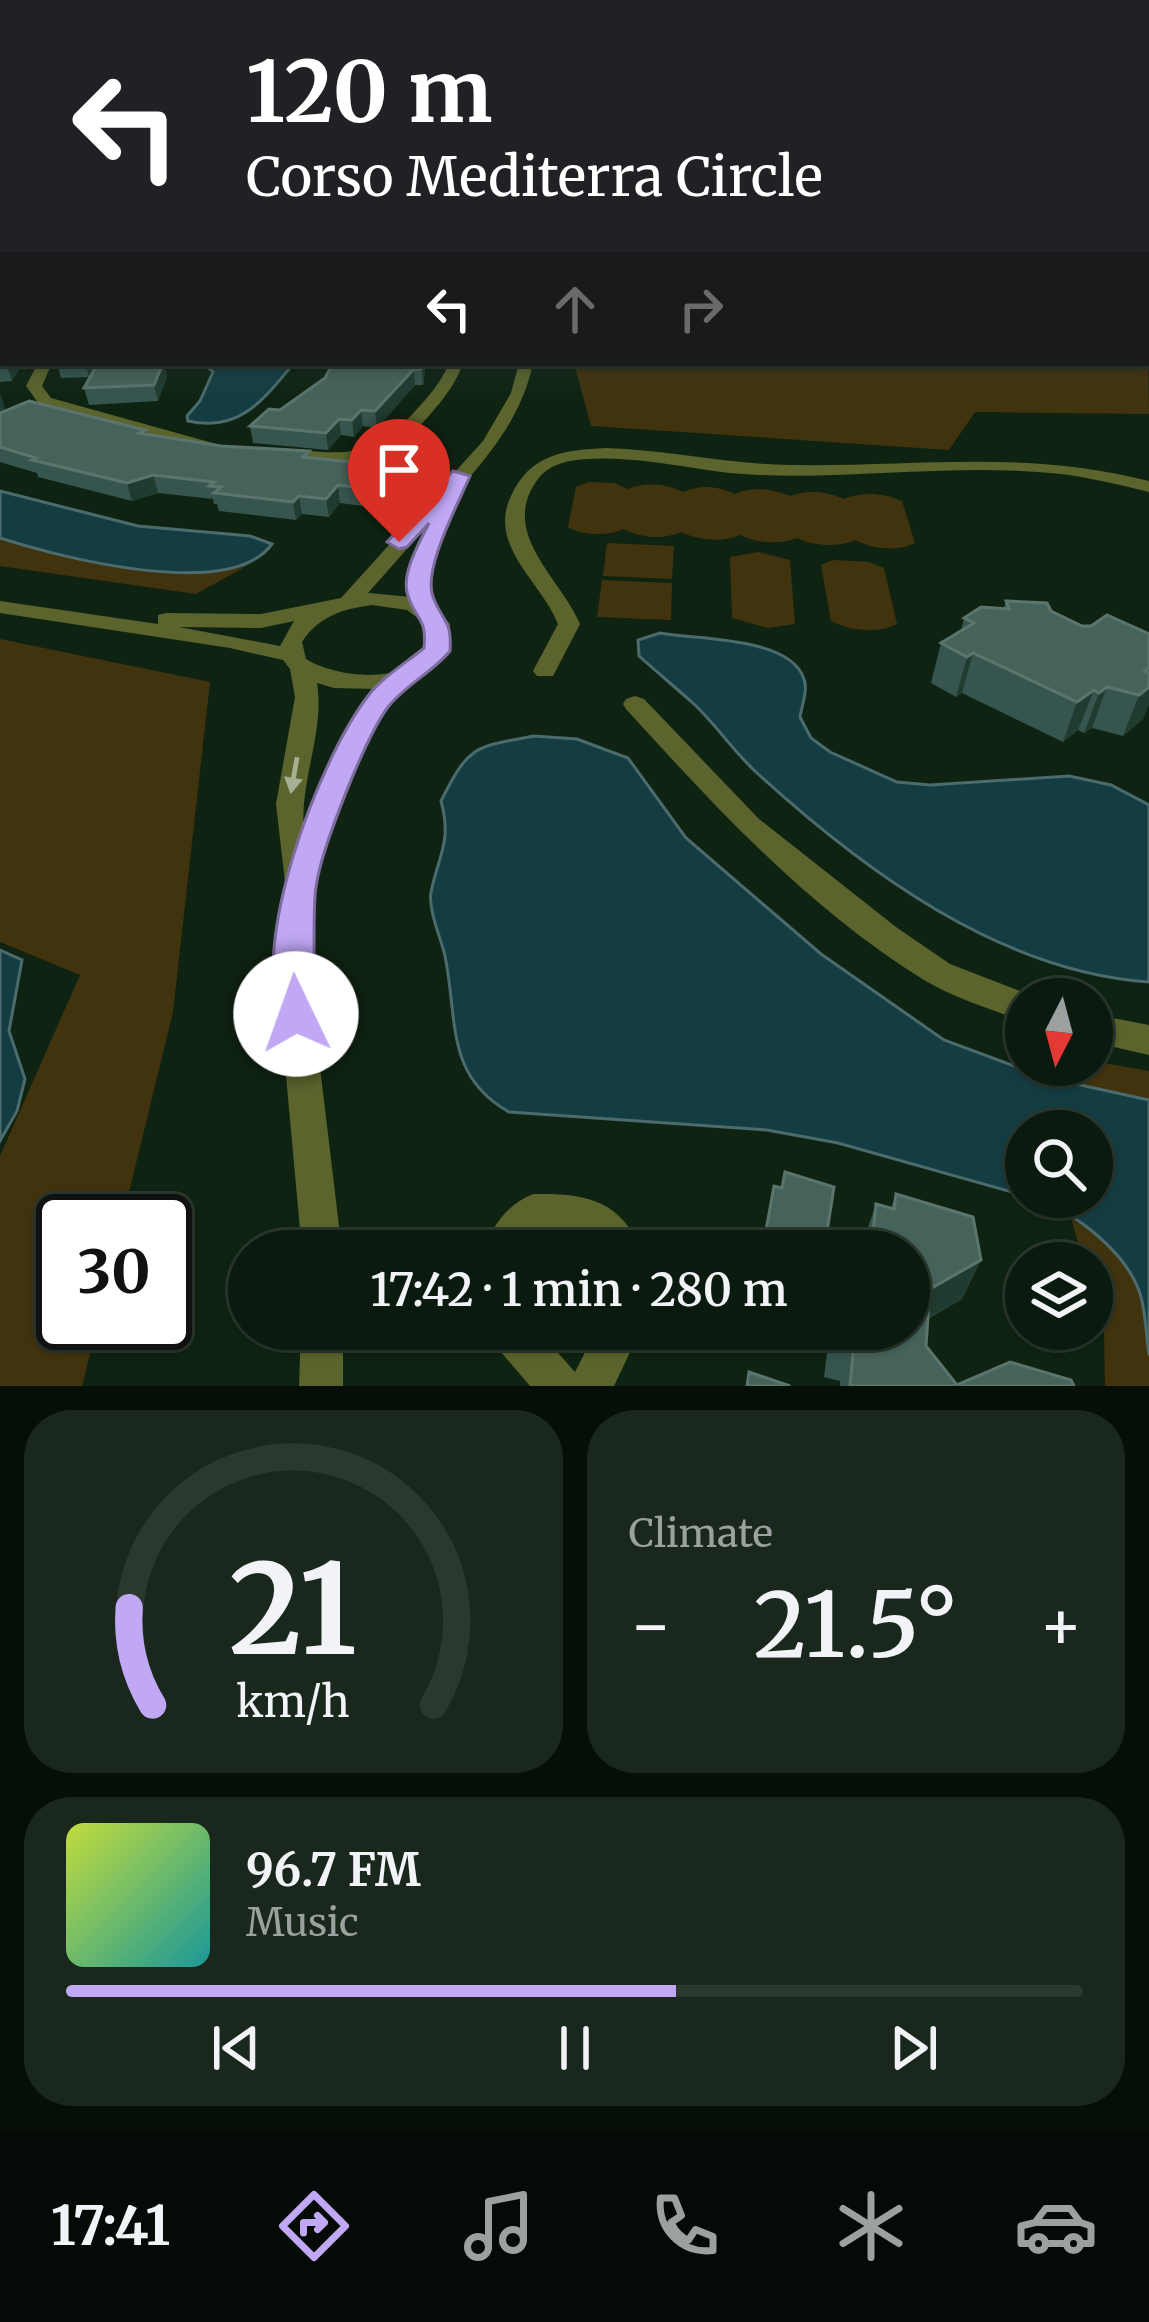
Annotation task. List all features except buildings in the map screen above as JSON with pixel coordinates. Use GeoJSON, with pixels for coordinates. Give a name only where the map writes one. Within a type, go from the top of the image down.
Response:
{"type":"FeatureCollection","features":[{"type":"Feature","properties":{"kind":"street"},"geometry":{"type":"LineString","coordinates":[[44,366],[34,386],[45,401],[157,434],[222,446]]}},
{"type":"Feature","properties":{"kind":"street"},"geometry":{"type":"LineString","coordinates":[[260,451],[329,458],[390,449],[444,386],[454,366]]}},
{"type":"Feature","properties":{"kind":"street"},"geometry":{"type":"LineString","coordinates":[[299,883],[290,841],[291,782],[310,704],[296,662],[298,629],[339,604],[460,476],[508,413],[525,366]]}},
{"type":"Feature","properties":{"kind":"street"},"geometry":{"type":"LineString","coordinates":[[545,671],[569,624],[564,605],[534,572],[514,529],[515,508],[527,479],[540,466],[559,458],[602,453],[778,471],[926,464],[1060,469],[1149,487]]}},
{"type":"Feature","properties":{"kind":"street"},"geometry":{"type":"LineString","coordinates":[[320,1230],[292,967],[299,883],[352,740],[381,697],[437,651],[439,624],[419,596],[421,571],[460,476]]}},
{"type":"Feature","properties":{"kind":"street"},"geometry":{"type":"LineString","coordinates":[[80,620],[260,621],[339,604],[394,600],[428,612]]}},
{"type":"Feature","properties":{"kind":"street"},"geometry":{"type":"LineString","coordinates":[[0,607],[230,640],[296,662],[316,678],[358,685],[404,675]]}},
{"type":"Feature","properties":{"kind":"street"},"geometry":{"type":"LineString","coordinates":[[635,704],[749,826],[885,936],[938,973],[1005,1000]]}},
{"type":"Feature","properties":{"kind":"street"},"geometry":{"type":"LineString","coordinates":[[1113,1032],[1149,1040]]}},
{"type":"Feature","properties":{"kind":"street"},"geometry":{"type":"LineString","coordinates":[[517,1230],[533,1214],[565,1212],[594,1219],[609,1230]]}},
{"type":"Feature","properties":{"kind":"street"},"geometry":{"type":"LineString","coordinates":[[321,1386],[322,1350]]}},
{"type":"Feature","properties":{"kind":"street"},"geometry":{"type":"LineString","coordinates":[[527,1350],[559,1386]]}},
{"type":"Feature","properties":{"kind":"street"},"geometry":{"type":"LineString","coordinates":[[591,1386],[609,1350]]}},
{"type":"Feature","properties":{"kind":"shaded area"},"geometry":{"type":"Polygon","coordinates":[[[575,366],[1148,366],[1149,414],[975,412],[949,450],[591,426],[575,366]]]}},
{"type":"Feature","properties":{"kind":"shaded area"},"geometry":{"type":"Polygon","coordinates":[[[588,482],[615,483],[627,489],[663,485],[683,492],[709,487],[735,494],[756,489],[790,496],[817,492],[844,499],[880,495],[902,501],[915,543],[885,548],[855,540],[826,545],[797,538],[761,541],[740,535],[710,540],[681,532],[652,537],[624,529],[588,533],[568,527],[576,487],[588,482]]]}},
{"type":"Feature","properties":{"kind":"shaded area"},"geometry":{"type":"Polygon","coordinates":[[[0,514],[250,564],[196,594],[0,566],[0,514]]]}},
{"type":"Feature","properties":{"kind":"shaded area"},"geometry":{"type":"Polygon","coordinates":[[[607,543],[674,546],[672,579],[603,576],[607,543]]]}},
{"type":"Feature","properties":{"kind":"shaded area"},"geometry":{"type":"Polygon","coordinates":[[[758,552],[790,560],[795,624],[768,628],[732,618],[730,557],[758,552]]]}},
{"type":"Feature","properties":{"kind":"shaded area"},"geometry":{"type":"Polygon","coordinates":[[[833,560],[869,562],[884,568],[897,624],[864,630],[831,621],[821,565],[833,560]]]}},
{"type":"Feature","properties":{"kind":"shaded area"},"geometry":{"type":"Polygon","coordinates":[[[602,580],[672,583],[671,620],[597,617],[602,580]]]}},
{"type":"Feature","properties":{"kind":"shaded area"},"geometry":{"type":"Polygon","coordinates":[[[0,639],[210,682],[173,1012],[129,1194],[36,1194],[36,1350],[91,1350],[82,1386],[0,1386],[0,1156],[80,975],[0,942],[0,639]]]}},
{"type":"Feature","properties":{"kind":"shaded area"},"geometry":{"type":"Polygon","coordinates":[[[1113,1065],[1149,1071],[1149,1386],[1105,1386],[1104,1350],[1113,1350],[1113,1242],[1078,1242],[1071,1218],[1113,1218],[1113,1110],[1041,1110],[1034,1086],[1113,1086],[1113,1065]]]}},
{"type":"Feature","properties":{"kind":"water"},"geometry":{"type":"Polygon","coordinates":[[[206,366],[291,366],[272,389],[236,417],[222,422],[188,421],[213,372],[206,366]]]}},
{"type":"Feature","properties":{"kind":"water"},"geometry":{"type":"Polygon","coordinates":[[[0,491],[138,526],[250,536],[272,544],[251,561],[220,570],[183,573],[101,564],[0,538],[0,491]]]}},
{"type":"Feature","properties":{"kind":"water"},"geometry":{"type":"Polygon","coordinates":[[[660,633],[740,642],[781,655],[804,679],[800,717],[811,738],[830,752],[897,782],[930,785],[1069,776],[1111,785],[1149,805],[1149,982],[1040,959],[988,937],[889,880],[798,810],[694,704],[639,656],[638,640],[660,633]]]}},
{"type":"Feature","properties":{"kind":"water"},"geometry":{"type":"Polygon","coordinates":[[[534,736],[577,739],[628,758],[686,838],[821,954],[944,1040],[1005,1063],[1005,1086],[1085,1086],[1149,1100],[1149,1355],[1135,1281],[1113,1250],[1113,1242],[1104,1242],[1073,1218],[1113,1218],[1113,1110],[1005,1110],[1005,1190],[838,1143],[767,1130],[509,1112],[488,1098],[464,1064],[458,1044],[431,892],[445,837],[441,801],[467,759],[498,743],[534,736]]]}},
{"type":"Feature","properties":{"kind":"water"},"geometry":{"type":"Polygon","coordinates":[[[0,950],[22,960],[9,1031],[25,1079],[17,1111],[0,1141],[0,950]]]}},
{"type":"Feature","properties":{"kind":"route"},"geometry":{"type":"LineString","coordinates":[[296,1014],[292,967],[299,883],[352,740],[381,697],[437,651],[442,637],[439,624],[419,596],[419,583],[425,556],[460,476],[399,542]]}}]}
